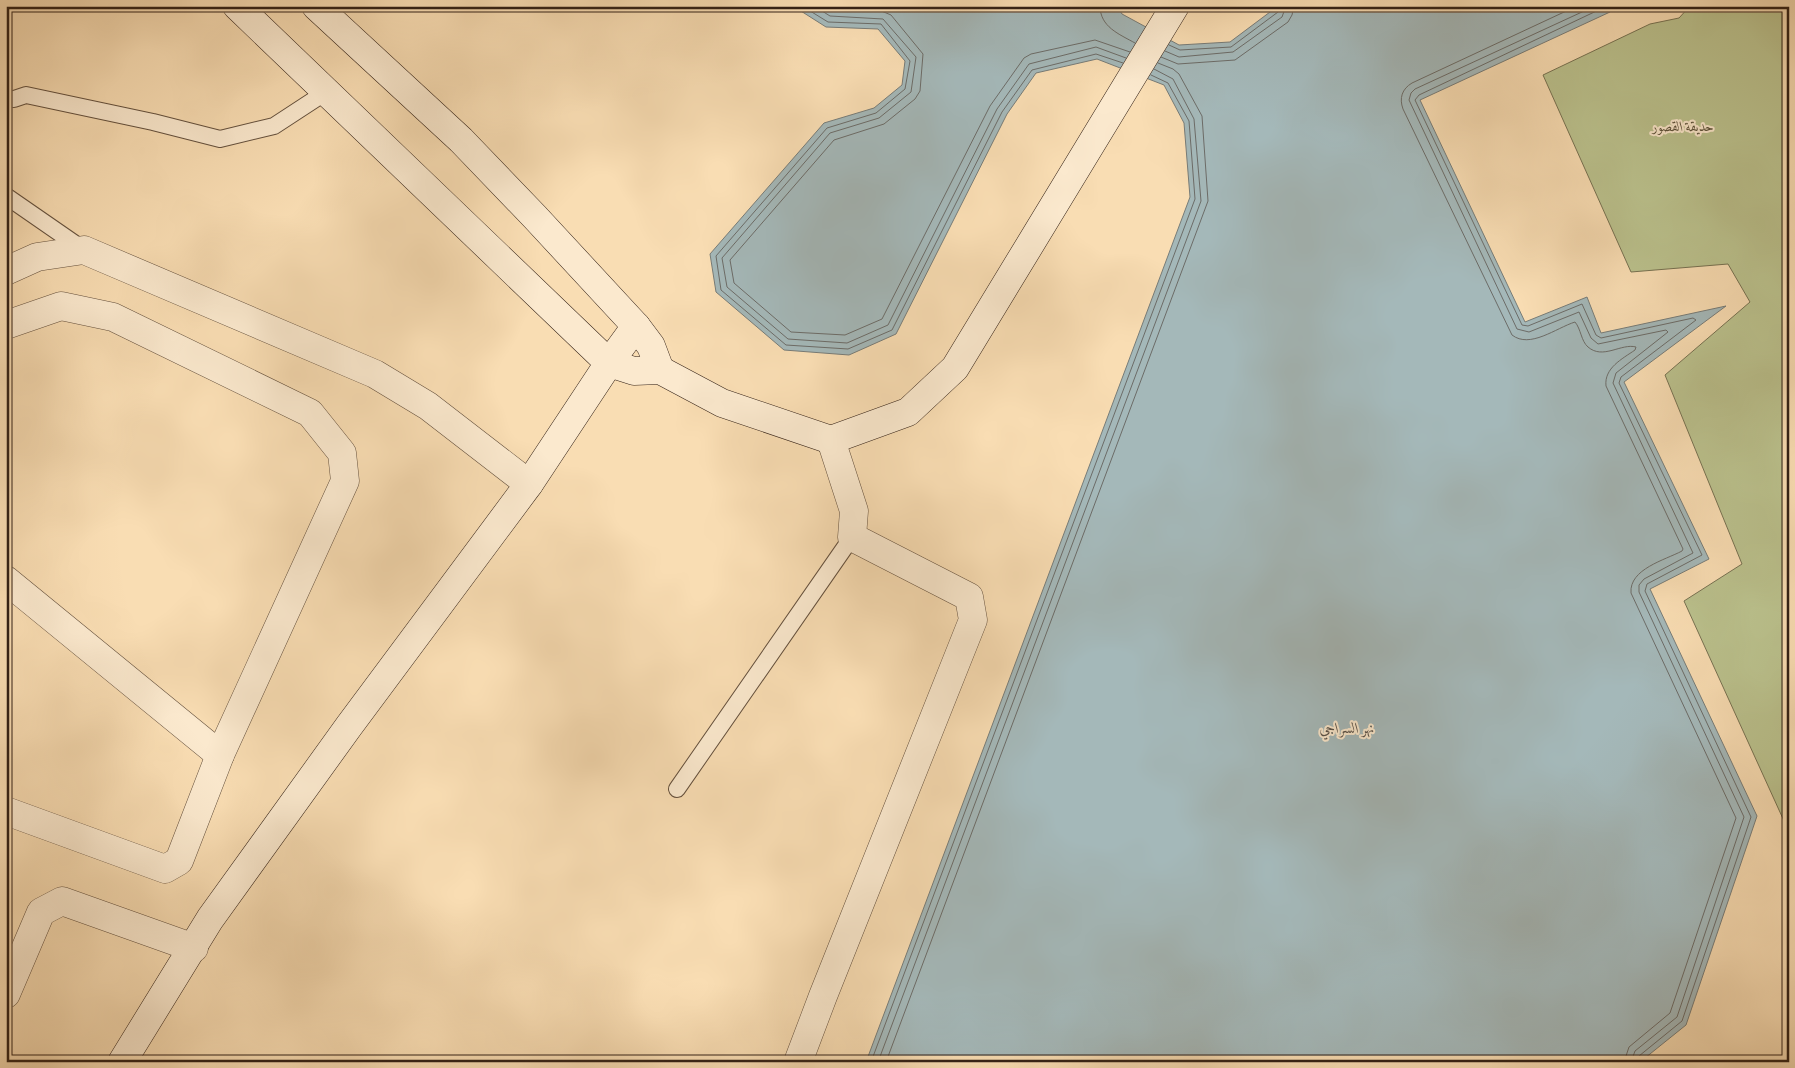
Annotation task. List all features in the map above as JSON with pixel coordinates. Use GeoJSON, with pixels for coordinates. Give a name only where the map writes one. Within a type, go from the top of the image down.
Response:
{"type":"FeatureCollection","features":[{"type":"Feature","properties":{"kind":"street"},"geometry":{"type":"LineString","coordinates":[[237,6],[609,363],[634,371],[660,370],[722,402],[831,440],[908,412],[955,368],[1117,105],[1175,6]]}},
{"type":"Feature","properties":{"kind":"street"},"geometry":{"type":"LineString","coordinates":[[316,6],[462,140],[636,326],[652,346],[660,370]]}},
{"type":"Feature","properties":{"kind":"street"},"geometry":{"type":"LineString","coordinates":[[6,271],[37,257],[84,250],[375,374],[428,406],[529,484]]}},
{"type":"Feature","properties":{"kind":"street"},"geometry":{"type":"LineString","coordinates":[[6,324],[62,306],[113,317],[310,413],[342,453],[345,480],[220,755],[179,860],[165,869],[6,811]]}},
{"type":"Feature","properties":{"kind":"street"},"geometry":{"type":"LineString","coordinates":[[122,1062],[194,948],[210,919],[337,742],[529,484],[609,363],[636,326]]}},
{"type":"Feature","properties":{"kind":"street"},"geometry":{"type":"LineString","coordinates":[[798,1062],[972,620],[969,597],[852,537],[854,511],[831,440]]}},
{"type":"Feature","properties":{"kind":"street"},"geometry":{"type":"LineString","coordinates":[[6,580],[220,755]]}},
{"type":"Feature","properties":{"kind":"street"},"geometry":{"type":"LineString","coordinates":[[6,994],[41,912],[62,901],[194,948]]}},
{"type":"Feature","properties":{"kind":"lane"},"geometry":{"type":"LineString","coordinates":[[14,99],[26,95],[153,122],[220,139],[274,126],[326,92]]}},
{"type":"Feature","properties":{"kind":"lane"},"geometry":{"type":"LineString","coordinates":[[6,196],[84,250]]}},
{"type":"Feature","properties":{"kind":"lane"},"geometry":{"type":"LineString","coordinates":[[677,789],[852,537]]}},
{"type":"Feature","properties":{"kind":"green space","name":"حديقة القصور"},"geometry":{"type":"Polygon","coordinates":[[[1690,6],[1789,6],[1789,832],[1684,601],[1742,564],[1665,375],[1750,302],[1728,264],[1631,272],[1543,75],[1650,24],[1679,18],[1690,6]]]}},
{"type":"Feature","properties":{"kind":"water","name":"نهر السراجي"},"geometry":{"type":"Polygon","coordinates":[[[793,6],[1117,6],[1122,14],[1179,45],[1230,42],[1278,6],[1612,6],[1610,12],[1420,100],[1525,322],[1587,297],[1601,333],[1726,306],[1624,382],[1709,559],[1650,589],[1757,816],[1686,1025],[1640,1062],[866,1062],[1190,197],[1184,123],[1164,85],[1097,59],[1036,73],[1007,114],[896,334],[849,355],[784,350],[716,292],[710,254],[824,123],[874,108],[902,85],[905,61],[878,29],[826,27],[793,6]]]}}]}
